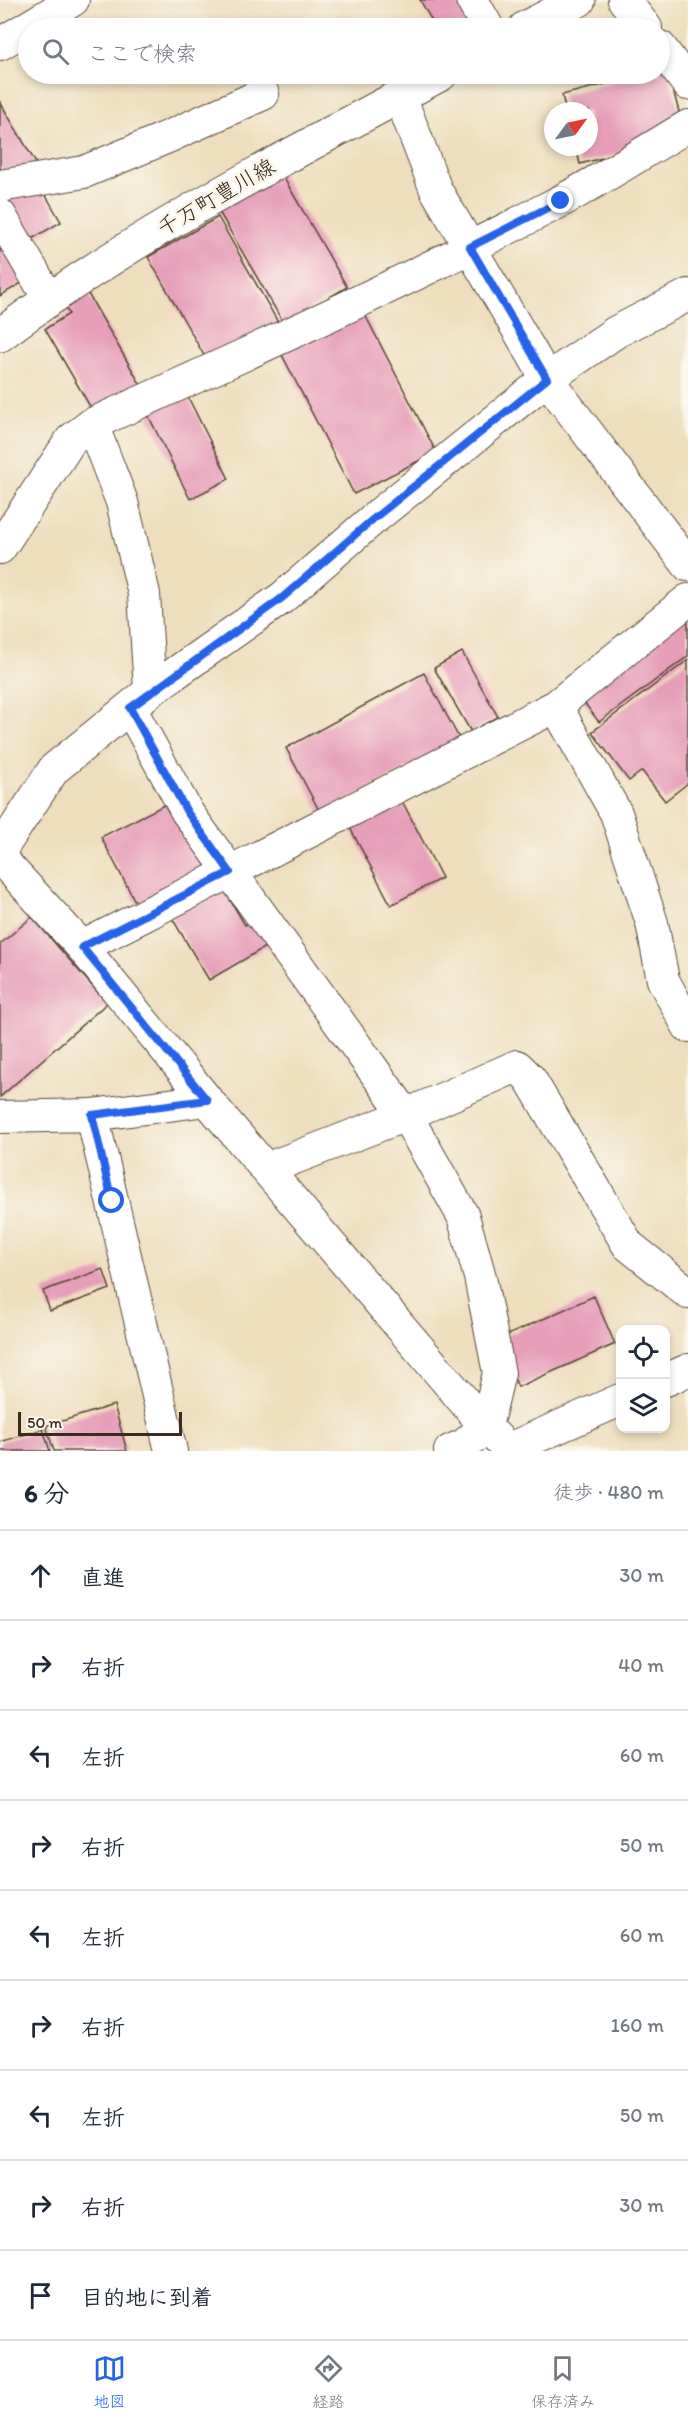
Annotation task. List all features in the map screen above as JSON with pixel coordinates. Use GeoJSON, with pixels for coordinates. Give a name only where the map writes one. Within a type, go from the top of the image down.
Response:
{"type":"FeatureCollection","features":[{"type":"Feature","properties":{"kind":"main road"},"geometry":{"type":"LineString","coordinates":[[544,18],[579,0]]}},
{"type":"Feature","properties":{"kind":"main road","name":"千万町豊川線"},"geometry":{"type":"LineString","coordinates":[[0,335],[49,299],[184,212],[422,84]]}},
{"type":"Feature","properties":{"kind":"street"},"geometry":{"type":"LineString","coordinates":[[43,18],[73,0]]}},
{"type":"Feature","properties":{"kind":"street"},"geometry":{"type":"LineString","coordinates":[[472,0],[482,18]]}},
{"type":"Feature","properties":{"kind":"street"},"geometry":{"type":"LineString","coordinates":[[624,0],[638,18]]}},
{"type":"Feature","properties":{"kind":"street"},"geometry":{"type":"LineString","coordinates":[[0,44],[18,33]]}},
{"type":"Feature","properties":{"kind":"street"},"geometry":{"type":"LineString","coordinates":[[670,60],[688,84]]}},
{"type":"Feature","properties":{"kind":"street"},"geometry":{"type":"LineString","coordinates":[[0,186],[84,172],[262,94]]}},
{"type":"Feature","properties":{"kind":"street"},"geometry":{"type":"LineString","coordinates":[[400,96],[436,190],[547,379],[688,565]]}},
{"type":"Feature","properties":{"kind":"street"},"geometry":{"type":"LineString","coordinates":[[0,548],[71,440],[92,424],[322,319],[470,247],[561,201],[688,126]]}},
{"type":"Feature","properties":{"kind":"street"},"geometry":{"type":"LineString","coordinates":[[0,215],[49,299]]}},
{"type":"Feature","properties":{"kind":"street"},"geometry":{"type":"LineString","coordinates":[[0,851],[54,769],[140,699],[282,598],[372,520],[547,379],[616,332],[688,295]]}},
{"type":"Feature","properties":{"kind":"street"},"geometry":{"type":"LineString","coordinates":[[92,424],[122,502],[144,594],[140,699],[187,812],[406,1114],[463,1216],[480,1277],[499,1372],[486,1427],[464,1445],[450,1451]]}},
{"type":"Feature","properties":{"kind":"street"},"geometry":{"type":"LineString","coordinates":[[82,947],[556,706],[688,600]]}},
{"type":"Feature","properties":{"kind":"street"},"geometry":{"type":"LineString","coordinates":[[556,706],[616,813],[652,923],[663,980],[688,1026]]}},
{"type":"Feature","properties":{"kind":"street"},"geometry":{"type":"LineString","coordinates":[[0,858],[82,947],[207,1100],[486,1427],[509,1450],[616,1402]]}},
{"type":"Feature","properties":{"kind":"street"},"geometry":{"type":"LineString","coordinates":[[266,1169],[406,1114],[517,1066],[530,1079],[628,1245],[688,1293]]}},
{"type":"Feature","properties":{"kind":"street"},"geometry":{"type":"LineString","coordinates":[[0,1117],[92,1115],[207,1100]]}},
{"type":"Feature","properties":{"kind":"street"},"geometry":{"type":"LineString","coordinates":[[92,1115],[171,1451]]}},
{"type":"Feature","properties":{"kind":"street"},"geometry":{"type":"LineString","coordinates":[[668,1379],[688,1370]]}},
{"type":"Feature","properties":{"kind":"building"},"geometry":{"type":"Polygon","coordinates":[[[420,0],[466,0],[476,18],[430,18],[420,0]]]}},
{"type":"Feature","properties":{"kind":"building"},"geometry":{"type":"Polygon","coordinates":[[[670,79],[681,119],[639,148],[580,164],[578,156],[598,156],[598,102],[564,102],[562,95],[605,84],[670,84],[670,79]]]}},
{"type":"Feature","properties":{"kind":"building"},"geometry":{"type":"Polygon","coordinates":[[[0,102],[37,165],[0,175],[0,102]]]}},
{"type":"Feature","properties":{"kind":"building"},"geometry":{"type":"Polygon","coordinates":[[[281,173],[347,287],[284,324],[218,210],[281,173]]]}},
{"type":"Feature","properties":{"kind":"building"},"geometry":{"type":"Polygon","coordinates":[[[41,187],[61,222],[23,244],[0,194],[41,187]]]}},
{"type":"Feature","properties":{"kind":"building"},"geometry":{"type":"Polygon","coordinates":[[[218,217],[279,324],[209,364],[148,257],[218,217]]]}},
{"type":"Feature","properties":{"kind":"building"},"geometry":{"type":"Polygon","coordinates":[[[0,239],[25,281],[0,296],[0,239]]]}},
{"type":"Feature","properties":{"kind":"building"},"geometry":{"type":"Polygon","coordinates":[[[87,292],[142,387],[95,415],[45,329],[69,314],[64,305],[87,292]]]}},
{"type":"Feature","properties":{"kind":"building"},"geometry":{"type":"Polygon","coordinates":[[[362,309],[436,452],[354,494],[280,351],[362,309]]]}},
{"type":"Feature","properties":{"kind":"building"},"geometry":{"type":"Polygon","coordinates":[[[184,389],[229,479],[190,499],[145,409],[184,389]]]}},
{"type":"Feature","properties":{"kind":"building"},"geometry":{"type":"Polygon","coordinates":[[[688,614],[688,656],[599,722],[579,696],[688,614]]]}},
{"type":"Feature","properties":{"kind":"building"},"geometry":{"type":"Polygon","coordinates":[[[462,652],[498,717],[471,732],[434,668],[462,652]]]}},
{"type":"Feature","properties":{"kind":"building"},"geometry":{"type":"Polygon","coordinates":[[[688,660],[688,783],[665,801],[642,771],[629,781],[592,732],[688,660]]]}},
{"type":"Feature","properties":{"kind":"building"},"geometry":{"type":"Polygon","coordinates":[[[424,673],[460,740],[321,814],[286,748],[424,673]]]}},
{"type":"Feature","properties":{"kind":"building"},"geometry":{"type":"Polygon","coordinates":[[[400,797],[442,878],[391,905],[348,824],[400,797]]]}},
{"type":"Feature","properties":{"kind":"building"},"geometry":{"type":"Polygon","coordinates":[[[172,801],[207,869],[137,905],[101,837],[172,801]]]}},
{"type":"Feature","properties":{"kind":"building"},"geometry":{"type":"Polygon","coordinates":[[[220,883],[245,925],[257,918],[272,943],[209,980],[169,913],[220,883]]]}},
{"type":"Feature","properties":{"kind":"building"},"geometry":{"type":"Polygon","coordinates":[[[32,917],[107,1003],[0,1097],[0,944],[32,917]]]}},
{"type":"Feature","properties":{"kind":"building"},"geometry":{"type":"Polygon","coordinates":[[[103,1269],[110,1289],[50,1311],[43,1291],[103,1269]]]}},
{"type":"Feature","properties":{"kind":"building"},"geometry":{"type":"Polygon","coordinates":[[[594,1296],[615,1344],[518,1387],[497,1340],[594,1296]]]}},
{"type":"Feature","properties":{"kind":"building"},"geometry":{"type":"Polygon","coordinates":[[[114,1405],[127,1451],[54,1451],[46,1426],[114,1405]]]}},
{"type":"Feature","properties":{"kind":"building"},"geometry":{"type":"Polygon","coordinates":[[[43,1429],[50,1451],[0,1451],[0,1442],[43,1429]]]}},
{"type":"Feature","properties":{"kind":"route"},"geometry":{"type":"LineString","coordinates":[[112,1201],[92,1115],[207,1100],[82,947],[230,872],[187,812],[130,708],[150,691],[282,598],[372,520],[547,379],[470,247],[561,201]]}}]}
